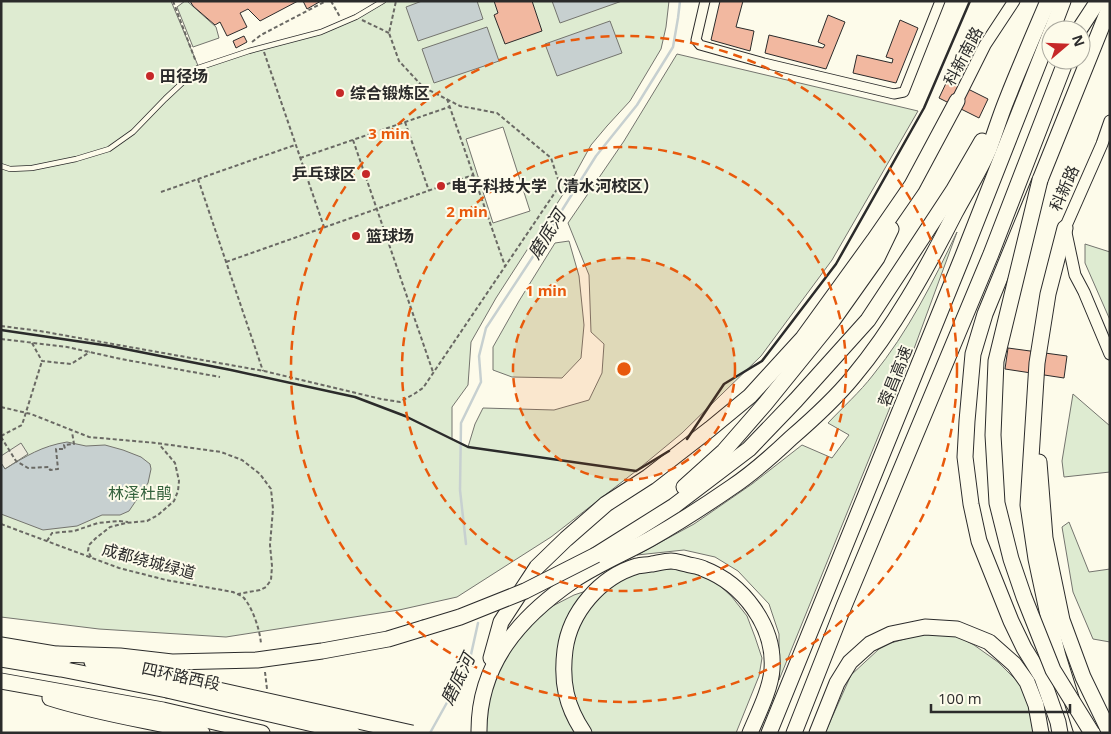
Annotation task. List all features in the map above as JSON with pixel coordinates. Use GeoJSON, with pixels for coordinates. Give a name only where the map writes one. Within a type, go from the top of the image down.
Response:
{"type":"FeatureCollection","features":[{"type":"Feature","properties":{"kind":"highway"},"geometry":{"type":"LineString","coordinates":[[481,708],[486,684],[495,662],[514,632],[532,613],[575,580],[657,535],[734,486],[813,419],[853,378],[886,334],[930,263],[988,151],[1007,99],[1048,1]]}},
{"type":"Feature","properties":{"kind":"highway","name":"蓉昌高速"},"geometry":{"type":"LineString","coordinates":[[1055,20],[1063,1]]}},
{"type":"Feature","properties":{"kind":"highway"},"geometry":{"type":"LineString","coordinates":[[1083,20],[1090,1]]}},
{"type":"Feature","properties":{"kind":"highway"},"geometry":{"type":"LineString","coordinates":[[1086,20],[1098,1]]}},
{"type":"Feature","properties":{"kind":"highway"},"geometry":{"type":"LineString","coordinates":[[1060,733],[1042,677],[1024,648],[1011,621],[979,541],[971,504],[966,457],[973,354],[985,314],[1110,6]]}},
{"type":"Feature","properties":{"kind":"highway","name":"蓉昌高速"},"geometry":{"type":"LineString","coordinates":[[769,733],[962,258],[1041,57]]}},
{"type":"Feature","properties":{"kind":"highway"},"geometry":{"type":"LineString","coordinates":[[794,733],[844,606],[991,254],[1062,70]]}},
{"type":"Feature","properties":{"kind":"highway"},"geometry":{"type":"LineString","coordinates":[[58,654],[120,656],[172,662],[257,660],[388,640],[460,618],[525,592],[596,555],[674,506],[750,448],[796,400],[868,320],[953,192],[1007,99]]}},
{"type":"Feature","properties":{"kind":"highway"},"geometry":{"type":"LineString","coordinates":[[596,555],[688,484],[724,451],[833,320],[877,258],[912,185],[957,101]]}},
{"type":"Feature","properties":{"kind":"highway"},"geometry":{"type":"LineString","coordinates":[[1040,180],[996,361],[993,435],[997,503],[1011,559],[1024,598],[1053,670],[1092,733]]}},
{"type":"Feature","properties":{"kind":"highway"},"geometry":{"type":"LineString","coordinates":[[479,733],[488,667],[502,622],[537,567],[566,538],[606,504],[648,477],[750,396],[802,338],[912,185]]}},
{"type":"Feature","properties":{"kind":"highway"},"geometry":{"type":"LineString","coordinates":[[1065,228],[1048,294],[1037,363],[1028,505],[1048,620],[1082,733]]}},
{"type":"Feature","properties":{"kind":"highway"},"geometry":{"type":"LineString","coordinates":[[1037,363],[1039,468],[1046,538],[1062,620],[1083,677],[1110,733]]}},
{"type":"Feature","properties":{"kind":"highway"},"geometry":{"type":"LineString","coordinates":[[584,733],[569,705],[564,686],[563,666],[566,645],[570,628],[577,614],[586,600],[618,574],[638,566],[671,561],[704,568],[739,590],[754,608],[766,631],[773,655],[772,671],[766,695],[750,733]]}},
{"type":"Feature","properties":{"kind":"highway"},"geometry":{"type":"LineString","coordinates":[[817,733],[837,683],[850,662],[870,644],[892,634],[925,627],[957,628],[989,642],[1014,664],[1028,682],[1036,705],[1041,733]]}},
{"type":"Feature","properties":{"kind":"highway"},"geometry":{"type":"LineString","coordinates":[[1,645],[58,654],[168,684],[412,733]]}},
{"type":"Feature","properties":{"kind":"highway","name":"四环路西段"},"geometry":{"type":"LineString","coordinates":[[1,659],[168,684],[352,733]]}},
{"type":"Feature","properties":{"kind":"highway"},"geometry":{"type":"LineString","coordinates":[[1,682],[77,707],[162,716],[262,733]]}},
{"type":"Feature","properties":{"kind":"highway"},"geometry":{"type":"LineString","coordinates":[[162,716],[202,733]]}},
{"type":"Feature","properties":{"kind":"main road","name":"科新南路"},"geometry":{"type":"LineString","coordinates":[[957,101],[985,45],[1014,1]]}},
{"type":"Feature","properties":{"kind":"main road","name":"科新路"},"geometry":{"type":"LineString","coordinates":[[1110,121],[1102,144],[1065,228],[1075,275],[1110,354]]}},
{"type":"Feature","properties":{"kind":"street"},"geometry":{"type":"LineString","coordinates":[[705,1],[696,40],[700,45],[764,63],[894,94],[904,92],[940,1]]}},
{"type":"Feature","properties":{"kind":"lane"},"geometry":{"type":"LineString","coordinates":[[1,166],[10,169],[32,168],[76,160],[109,149],[133,132],[198,68],[237,55],[321,32],[356,17],[383,1]]}},
{"type":"Feature","properties":{"kind":"path"},"geometry":{"type":"LineString","coordinates":[[176,1],[173,2],[198,68]]}},
{"type":"Feature","properties":{"kind":"path"},"geometry":{"type":"LineString","coordinates":[[237,55],[261,35],[326,1]]}},
{"type":"Feature","properties":{"kind":"path"},"geometry":{"type":"LineString","coordinates":[[331,1],[343,23]]}},
{"type":"Feature","properties":{"kind":"path"},"geometry":{"type":"LineString","coordinates":[[1,326],[40,331],[263,371],[400,402],[423,388],[560,185],[551,158],[497,113],[460,106],[423,87],[399,61],[389,33],[396,1]]}},
{"type":"Feature","properties":{"kind":"path"},"geometry":{"type":"LineString","coordinates":[[356,17],[389,33]]}},
{"type":"Feature","properties":{"kind":"path"},"geometry":{"type":"LineString","coordinates":[[263,48],[324,227]]}},
{"type":"Feature","properties":{"kind":"path"},"geometry":{"type":"LineString","coordinates":[[447,99],[505,266]]}},
{"type":"Feature","properties":{"kind":"path"},"geometry":{"type":"LineString","coordinates":[[300,158],[450,107]]}},
{"type":"Feature","properties":{"kind":"path"},"geometry":{"type":"LineString","coordinates":[[405,122],[429,191]]}},
{"type":"Feature","properties":{"kind":"path"},"geometry":{"type":"LineString","coordinates":[[353,140],[434,372]]}},
{"type":"Feature","properties":{"kind":"path"},"geometry":{"type":"LineString","coordinates":[[161,192],[296,145]]}},
{"type":"Feature","properties":{"kind":"path"},"geometry":{"type":"LineString","coordinates":[[226,262],[474,175]]}},
{"type":"Feature","properties":{"kind":"path"},"geometry":{"type":"LineString","coordinates":[[198,179],[263,371]]}},
{"type":"Feature","properties":{"kind":"path"},"geometry":{"type":"LineString","coordinates":[[1,339],[67,347],[220,377]]}},
{"type":"Feature","properties":{"kind":"path"},"geometry":{"type":"LineString","coordinates":[[32,343],[42,361],[26,413],[22,425],[1,437],[16,460],[28,468],[49,467],[50,470],[58,469],[56,449],[65,449],[64,445],[74,444],[72,430]]}},
{"type":"Feature","properties":{"kind":"path"},"geometry":{"type":"LineString","coordinates":[[42,361],[71,364],[90,352]]}},
{"type":"Feature","properties":{"kind":"path"},"geometry":{"type":"LineString","coordinates":[[1,407],[26,413],[88,437],[158,444],[233,455],[260,474],[272,489],[271,580],[266,587],[260,590],[238,594]]}},
{"type":"Feature","properties":{"kind":"path"},"geometry":{"type":"LineString","coordinates":[[92,558],[88,551],[89,544],[110,527],[147,521],[158,515],[174,501],[179,481],[176,463],[158,444]]}},
{"type":"Feature","properties":{"kind":"path"},"geometry":{"type":"LineString","coordinates":[[47,541],[52,533],[74,531],[98,523],[118,521],[133,523]]}},
{"type":"Feature","properties":{"kind":"path","name":"成都绕城绿道"},"geometry":{"type":"LineString","coordinates":[[1,524],[119,568],[166,580],[238,594]]}},
{"type":"Feature","properties":{"kind":"path"},"geometry":{"type":"LineString","coordinates":[[238,594],[243,597],[254,617],[262,644]]}},
{"type":"Feature","properties":{"kind":"green space","name":"电子科技大学（清水河校区）"},"geometry":{"type":"Polygon","coordinates":[[[1,1],[171,1],[199,68],[321,32],[383,1],[669,1],[661,49],[630,101],[591,145],[569,185],[496,298],[471,342],[468,385],[452,407],[452,439],[468,447],[475,424],[483,408],[554,410],[589,400],[602,373],[604,344],[591,332],[589,275],[568,223],[624,141],[677,54],[918,111],[832,260],[761,356],[682,433],[636,471],[551,537],[457,597],[399,610],[226,637],[99,629],[1,617],[1,1]],[[503,127],[466,139],[493,223],[530,211],[503,127]]]}},
{"type":"Feature","properties":{"kind":"green space"},"geometry":{"type":"Polygon","coordinates":[[[185,1],[216,27],[219,38],[193,47],[177,7],[185,1]]]}},
{"type":"Feature","properties":{"kind":"green space"},"geometry":{"type":"Polygon","coordinates":[[[957,232],[915,346],[779,680],[779,634],[769,604],[738,571],[715,557],[684,550],[637,555],[694,524],[752,484],[802,445],[832,458],[849,435],[828,423],[868,381],[898,342],[929,288],[957,232]]]}},
{"type":"Feature","properties":{"kind":"green space"},"geometry":{"type":"Polygon","coordinates":[[[569,241],[579,276],[584,325],[581,358],[562,378],[512,377],[493,370],[493,347],[519,301],[555,243],[569,241]]]}},
{"type":"Feature","properties":{"kind":"green space"},"geometry":{"type":"Polygon","coordinates":[[[1085,244],[1110,252],[1110,320],[1085,263],[1085,244]]]}},
{"type":"Feature","properties":{"kind":"green space"},"geometry":{"type":"Polygon","coordinates":[[[1073,394],[1110,426],[1110,472],[1064,477],[1062,461],[1073,394]]]}},
{"type":"Feature","properties":{"kind":"green space"},"geometry":{"type":"Polygon","coordinates":[[[1069,522],[1089,572],[1110,569],[1110,642],[1093,639],[1073,592],[1062,527],[1069,522]]]}},
{"type":"Feature","properties":{"kind":"green space"},"geometry":{"type":"Polygon","coordinates":[[[657,569],[675,569],[694,573],[715,581],[732,597],[747,616],[762,658],[759,676],[736,733],[483,733],[489,692],[505,654],[543,611],[574,595],[657,569]]]}},
{"type":"Feature","properties":{"kind":"green space"},"geometry":{"type":"Polygon","coordinates":[[[928,632],[955,635],[974,645],[998,662],[1020,684],[1050,733],[825,733],[851,675],[879,649],[891,643],[928,632]]]}},
{"type":"Feature","properties":{"kind":"shaded area"},"geometry":{"type":"Polygon","coordinates":[[[422,1],[477,1],[483,19],[418,41],[406,7],[422,1]]]}},
{"type":"Feature","properties":{"kind":"shaded area"},"geometry":{"type":"Polygon","coordinates":[[[552,1],[622,1],[560,23],[552,1]]]}},
{"type":"Feature","properties":{"kind":"shaded area"},"geometry":{"type":"Polygon","coordinates":[[[610,21],[622,53],[557,76],[545,44],[610,21]]]}},
{"type":"Feature","properties":{"kind":"shaded area"},"geometry":{"type":"Polygon","coordinates":[[[487,27],[499,61],[434,83],[422,49],[487,27]]]}},
{"type":"Feature","properties":{"kind":"shaded area"},"geometry":{"type":"Polygon","coordinates":[[[67,442],[86,446],[105,445],[141,457],[150,464],[151,469],[148,483],[129,511],[120,515],[102,515],[77,526],[43,530],[1,514],[1,463],[5,469],[42,449],[67,442]]]}},
{"type":"Feature","properties":{"kind":"shaded area"},"geometry":{"type":"Polygon","coordinates":[[[21,443],[28,454],[5,469],[1,463],[1,456],[21,443]]]}},
{"type":"Feature","properties":{"kind":"building"},"geometry":{"type":"Polygon","coordinates":[[[190,1],[298,1],[260,21],[248,9],[240,13],[247,27],[227,36],[220,22],[215,25],[193,6],[190,1]]]}},
{"type":"Feature","properties":{"kind":"building"},"geometry":{"type":"Polygon","coordinates":[[[303,1],[321,1],[307,9],[303,1]]]}},
{"type":"Feature","properties":{"kind":"building"},"geometry":{"type":"Polygon","coordinates":[[[494,1],[532,1],[542,31],[505,44],[494,15],[498,13],[494,1]]]}},
{"type":"Feature","properties":{"kind":"building"},"geometry":{"type":"Polygon","coordinates":[[[720,1],[743,1],[736,27],[754,31],[750,51],[711,40],[720,1]]]}},
{"type":"Feature","properties":{"kind":"building"},"geometry":{"type":"Polygon","coordinates":[[[828,15],[845,22],[826,69],[765,53],[769,35],[823,48],[825,45],[818,42],[828,15]]]}},
{"type":"Feature","properties":{"kind":"building"},"geometry":{"type":"Polygon","coordinates":[[[900,20],[918,28],[896,83],[853,73],[857,55],[892,63],[893,59],[886,57],[900,20]]]}},
{"type":"Feature","properties":{"kind":"building"},"geometry":{"type":"Polygon","coordinates":[[[244,36],[247,42],[236,48],[233,41],[244,36]]]}},
{"type":"Feature","properties":{"kind":"building"},"geometry":{"type":"Polygon","coordinates":[[[948,79],[988,99],[979,118],[939,98],[948,79]]]}},
{"type":"Feature","properties":{"kind":"building"},"geometry":{"type":"Polygon","coordinates":[[[1008,348],[1067,356],[1064,378],[1005,369],[1008,348]]]}},
{"type":"Feature","properties":{"kind":"waterway","name":"磨底河"},"geometry":{"type":"LineString","coordinates":[[466,544],[460,490],[461,423],[481,382],[479,356],[486,328],[596,156],[637,105],[673,47],[680,1]]}},
{"type":"Feature","properties":{"kind":"waterway","name":"磨底河"},"geometry":{"type":"LineString","coordinates":[[430,733],[470,659],[478,623]]}},
{"type":"Feature","properties":{"kind":"wall"},"geometry":{"type":"LineString","coordinates":[[687,439],[724,384],[762,361],[836,264],[924,108],[970,1]]}},
{"type":"Feature","properties":{"kind":"wall"},"geometry":{"type":"LineString","coordinates":[[1,330],[110,346],[355,397],[405,416],[468,447],[636,471],[669,451]]}},
{"type":"Feature","properties":{"kind":"place","name":"田径场"},"geometry":{"type":"Point","coordinates":[150,76]}},
{"type":"Feature","properties":{"kind":"place","name":"综合锻炼区"},"geometry":{"type":"Point","coordinates":[340,93]}},
{"type":"Feature","properties":{"kind":"place","name":"乒乓球区"},"geometry":{"type":"Point","coordinates":[366,174]}},
{"type":"Feature","properties":{"kind":"place","name":"电子科技大学（清水河校区）"},"geometry":{"type":"Point","coordinates":[441,186]}},
{"type":"Feature","properties":{"kind":"place","name":"篮球场"},"geometry":{"type":"Point","coordinates":[356,236]}},
{"type":"Feature","properties":{"kind":"park label","name":"林泽杜鹃"},"geometry":{"type":"Point","coordinates":[140,493]}}]}
